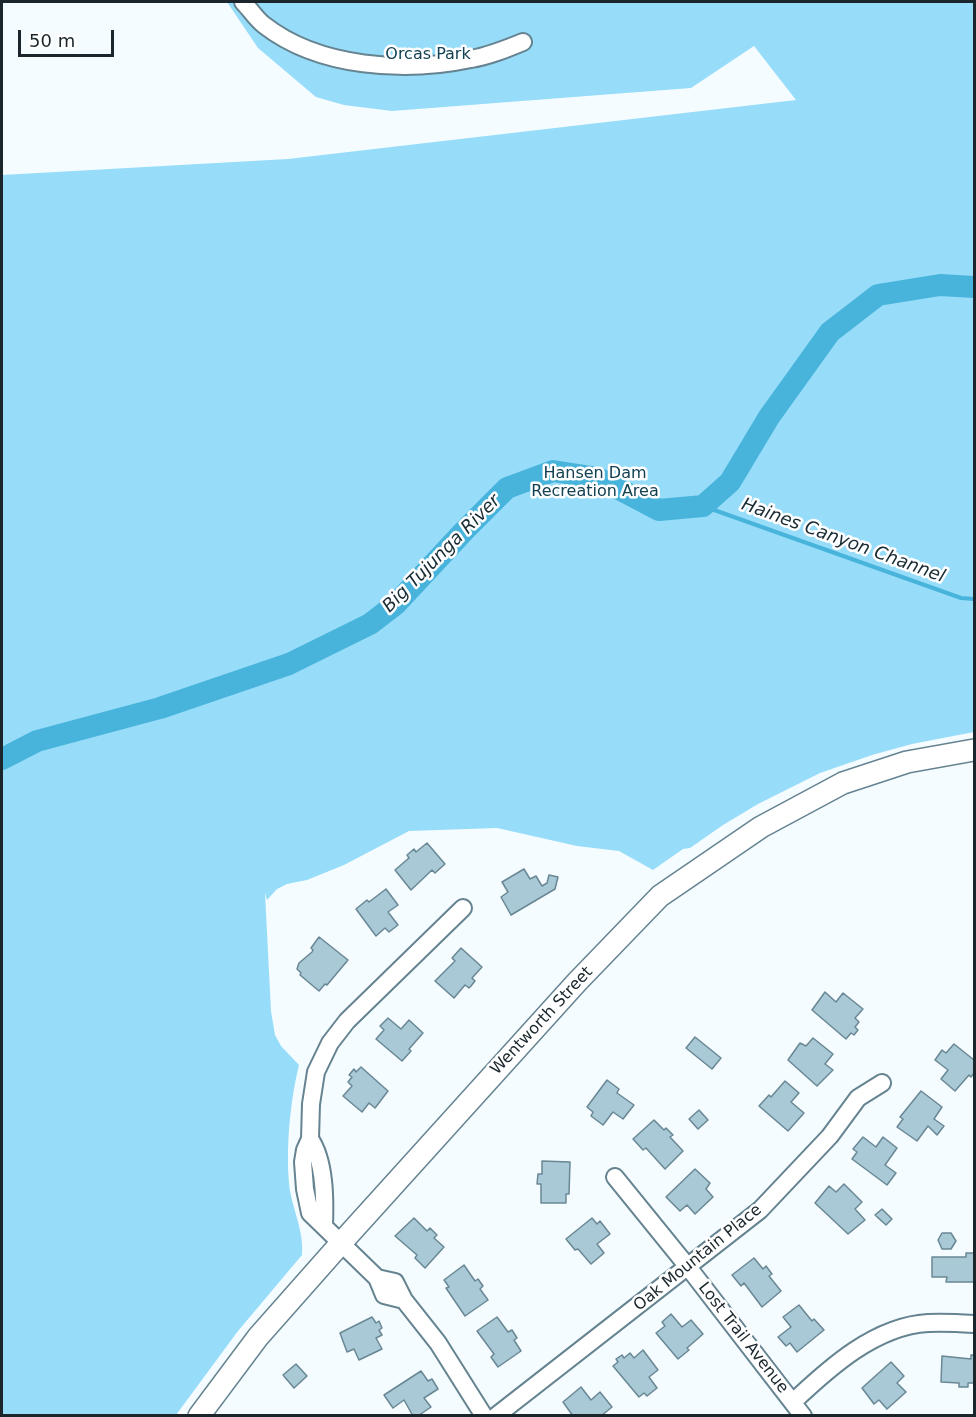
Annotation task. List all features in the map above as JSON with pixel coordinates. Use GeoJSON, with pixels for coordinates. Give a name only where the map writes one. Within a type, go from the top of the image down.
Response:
{"type":"FeatureCollection","features":[{"type":"Feature","properties":{"kind":"main road","name":"Wentworth Street"},"geometry":{"type":"LineString","coordinates":[[199,1416],[258,1337],[342,1242],[577,982],[660,896],[760,826],[843,783],[907,762],[975,750]]}},
{"type":"Feature","properties":{"kind":"street"},"geometry":{"type":"LineString","coordinates":[[243,2],[262,23],[280,36],[327,55],[391,67],[441,64],[482,57],[523,42]]}},
{"type":"Feature","properties":{"kind":"street"},"geometry":{"type":"LineString","coordinates":[[463,908],[347,1021],[330,1043],[316,1072],[311,1104],[310,1139],[305,1150],[304,1178],[310,1213],[377,1278],[395,1282],[404,1300],[438,1342],[484,1416]]}},
{"type":"Feature","properties":{"kind":"street","name":"Oak Mountain Place"},"geometry":{"type":"LineString","coordinates":[[496,1416],[760,1210],[830,1136],[858,1098],[882,1083]]}},
{"type":"Feature","properties":{"kind":"street"},"geometry":{"type":"LineString","coordinates":[[310,1139],[317,1149],[325,1208],[324,1226]]}},
{"type":"Feature","properties":{"kind":"street"},"geometry":{"type":"LineString","coordinates":[[304,1178],[312,1171],[321,1176]]}},
{"type":"Feature","properties":{"kind":"street","name":"Lost Trail Avenue"},"geometry":{"type":"LineString","coordinates":[[615,1177],[798,1409]]}},
{"type":"Feature","properties":{"kind":"street"},"geometry":{"type":"LineString","coordinates":[[798,1409],[811,1385],[866,1342],[896,1330],[926,1323],[975,1324]]}},
{"type":"Feature","properties":{"kind":"green space","name":"Hansen Dam Recreation Area"},"geometry":{"type":"Polygon","coordinates":[[[227,2],[974,2],[974,732],[912,744],[820,773],[758,804],[690,848],[683,849],[653,870],[619,851],[577,846],[497,828],[409,831],[344,865],[307,880],[287,884],[277,889],[267,900],[265,893],[271,1011],[275,1035],[281,1046],[299,1065],[291,1111],[288,1161],[290,1191],[300,1230],[302,1255],[238,1331],[176,1415],[2,1416],[2,175],[288,159],[796,100],[754,46],[691,88],[392,111],[344,105],[316,97],[258,48],[227,2]]]}},
{"type":"Feature","properties":{"kind":"building"},"geometry":{"type":"Polygon","coordinates":[[[427,843],[445,864],[435,873],[432,870],[411,890],[395,870],[409,858],[407,855],[414,849],[416,852],[427,843]]]}},
{"type":"Feature","properties":{"kind":"building"},"geometry":{"type":"Polygon","coordinates":[[[524,869],[530,879],[536,876],[542,886],[547,883],[549,875],[558,877],[555,889],[511,915],[501,897],[508,892],[502,882],[524,869]]]}},
{"type":"Feature","properties":{"kind":"building"},"geometry":{"type":"Polygon","coordinates":[[[386,889],[398,905],[388,912],[398,925],[389,932],[385,928],[376,936],[356,909],[386,889]]]}},
{"type":"Feature","properties":{"kind":"building"},"geometry":{"type":"Polygon","coordinates":[[[319,937],[348,960],[319,991],[300,975],[297,969],[299,963],[312,952],[311,948],[319,937]]]}},
{"type":"Feature","properties":{"kind":"building"},"geometry":{"type":"Polygon","coordinates":[[[461,948],[482,967],[472,978],[475,981],[471,986],[469,988],[465,985],[454,998],[435,981],[455,961],[452,958],[461,948]]]}},
{"type":"Feature","properties":{"kind":"building"},"geometry":{"type":"Polygon","coordinates":[[[825,992],[836,1002],[843,993],[863,1009],[855,1018],[859,1022],[855,1027],[858,1030],[854,1035],[851,1033],[846,1039],[812,1010],[825,992]]]}},
{"type":"Feature","properties":{"kind":"building"},"geometry":{"type":"Polygon","coordinates":[[[388,1018],[401,1029],[409,1020],[423,1033],[402,1061],[376,1039],[384,1030],[380,1026],[388,1018]]]}},
{"type":"Feature","properties":{"kind":"building"},"geometry":{"type":"Polygon","coordinates":[[[695,1037],[721,1058],[712,1069],[686,1048],[695,1037]]]}},
{"type":"Feature","properties":{"kind":"building"},"geometry":{"type":"Polygon","coordinates":[[[813,1038],[833,1054],[825,1064],[833,1070],[817,1086],[788,1060],[800,1043],[806,1046],[813,1038]]]}},
{"type":"Feature","properties":{"kind":"building"},"geometry":{"type":"Polygon","coordinates":[[[954,1044],[974,1060],[974,1073],[971,1077],[969,1075],[955,1091],[941,1079],[948,1070],[935,1060],[942,1050],[946,1053],[954,1044]]]}},
{"type":"Feature","properties":{"kind":"building"},"geometry":{"type":"Polygon","coordinates":[[[361,1067],[388,1091],[375,1108],[369,1103],[362,1112],[343,1096],[352,1086],[348,1082],[352,1077],[349,1075],[354,1069],[356,1072],[361,1067]]]}},
{"type":"Feature","properties":{"kind":"building"},"geometry":{"type":"Polygon","coordinates":[[[607,1080],[619,1089],[617,1093],[634,1105],[623,1119],[613,1112],[603,1125],[591,1116],[593,1112],[587,1107],[607,1080]]]}},
{"type":"Feature","properties":{"kind":"building"},"geometry":{"type":"Polygon","coordinates":[[[785,1081],[799,1093],[791,1102],[804,1113],[788,1131],[759,1106],[769,1095],[771,1097],[785,1081]]]}},
{"type":"Feature","properties":{"kind":"building"},"geometry":{"type":"Polygon","coordinates":[[[921,1091],[942,1107],[934,1119],[944,1126],[937,1135],[928,1126],[917,1141],[897,1127],[903,1119],[900,1117],[921,1091]]]}},
{"type":"Feature","properties":{"kind":"building"},"geometry":{"type":"Polygon","coordinates":[[[699,1110],[708,1120],[698,1129],[689,1119],[699,1110]]]}},
{"type":"Feature","properties":{"kind":"building"},"geometry":{"type":"Polygon","coordinates":[[[654,1120],[673,1135],[670,1137],[683,1151],[665,1169],[646,1148],[643,1150],[633,1139],[654,1120]]]}},
{"type":"Feature","properties":{"kind":"building"},"geometry":{"type":"Polygon","coordinates":[[[863,1137],[876,1147],[883,1137],[897,1148],[885,1165],[896,1173],[887,1185],[852,1159],[857,1152],[853,1149],[863,1137]]]}},
{"type":"Feature","properties":{"kind":"building"},"geometry":{"type":"Polygon","coordinates":[[[542,1161],[570,1162],[569,1194],[566,1194],[566,1203],[541,1203],[541,1184],[537,1184],[538,1174],[542,1174],[542,1161]]]}},
{"type":"Feature","properties":{"kind":"building"},"geometry":{"type":"Polygon","coordinates":[[[695,1169],[710,1183],[706,1189],[713,1197],[695,1214],[687,1205],[680,1211],[666,1197],[695,1169]]]}},
{"type":"Feature","properties":{"kind":"building"},"geometry":{"type":"Polygon","coordinates":[[[844,1184],[862,1202],[855,1209],[865,1220],[848,1234],[815,1203],[829,1186],[836,1192],[844,1184]]]}},
{"type":"Feature","properties":{"kind":"building"},"geometry":{"type":"Polygon","coordinates":[[[882,1209],[892,1219],[886,1225],[875,1215],[882,1209]]]}},
{"type":"Feature","properties":{"kind":"building"},"geometry":{"type":"Polygon","coordinates":[[[414,1218],[427,1231],[430,1228],[437,1235],[434,1238],[444,1247],[425,1268],[415,1258],[417,1255],[395,1236],[414,1218]]]}},
{"type":"Feature","properties":{"kind":"building"},"geometry":{"type":"Polygon","coordinates":[[[592,1218],[597,1224],[600,1221],[610,1234],[597,1244],[604,1253],[591,1264],[566,1239],[592,1218]]]}},
{"type":"Feature","properties":{"kind":"building"},"geometry":{"type":"Polygon","coordinates":[[[942,1233],[951,1233],[956,1241],[951,1249],[942,1249],[938,1240],[942,1233]]]}},
{"type":"Feature","properties":{"kind":"building"},"geometry":{"type":"Polygon","coordinates":[[[966,1253],[974,1253],[974,1282],[946,1282],[947,1277],[932,1277],[932,1257],[966,1257],[966,1253]]]}},
{"type":"Feature","properties":{"kind":"building"},"geometry":{"type":"Polygon","coordinates":[[[754,1258],[763,1269],[766,1266],[772,1274],[769,1276],[781,1291],[762,1307],[744,1283],[741,1286],[732,1275],[754,1258]]]}},
{"type":"Feature","properties":{"kind":"building"},"geometry":{"type":"Polygon","coordinates":[[[464,1265],[475,1281],[478,1279],[483,1286],[480,1289],[488,1300],[465,1316],[446,1288],[449,1287],[444,1280],[464,1265]]]}},
{"type":"Feature","properties":{"kind":"building"},"geometry":{"type":"Polygon","coordinates":[[[799,1305],[812,1321],[814,1319],[824,1330],[797,1352],[790,1343],[786,1346],[778,1337],[791,1327],[783,1317],[799,1305]]]}},
{"type":"Feature","properties":{"kind":"building"},"geometry":{"type":"Polygon","coordinates":[[[671,1314],[682,1327],[691,1320],[703,1334],[678,1359],[656,1333],[665,1326],[662,1322],[671,1314]]]}},
{"type":"Feature","properties":{"kind":"building"},"geometry":{"type":"Polygon","coordinates":[[[372,1317],[376,1323],[379,1321],[382,1328],[379,1330],[382,1335],[376,1338],[382,1349],[359,1360],[354,1349],[347,1352],[340,1333],[372,1317]]]}},
{"type":"Feature","properties":{"kind":"building"},"geometry":{"type":"Polygon","coordinates":[[[497,1317],[508,1332],[512,1330],[517,1338],[514,1340],[521,1351],[498,1367],[491,1357],[494,1354],[477,1331],[497,1317]]]}},
{"type":"Feature","properties":{"kind":"building"},"geometry":{"type":"Polygon","coordinates":[[[643,1350],[658,1370],[649,1377],[657,1388],[647,1396],[644,1393],[639,1397],[613,1366],[618,1362],[616,1359],[622,1355],[624,1358],[630,1353],[634,1358],[643,1350]]]}},
{"type":"Feature","properties":{"kind":"building"},"geometry":{"type":"Polygon","coordinates":[[[971,1355],[974,1355],[974,1383],[968,1383],[968,1387],[959,1387],[959,1383],[941,1382],[942,1356],[971,1359],[971,1355]]]}},
{"type":"Feature","properties":{"kind":"building"},"geometry":{"type":"Polygon","coordinates":[[[891,1362],[904,1376],[897,1383],[906,1392],[887,1409],[879,1400],[874,1404],[862,1388],[891,1362]]]}},
{"type":"Feature","properties":{"kind":"building"},"geometry":{"type":"Polygon","coordinates":[[[296,1364],[307,1376],[294,1388],[283,1375],[296,1364]]]}},
{"type":"Feature","properties":{"kind":"building"},"geometry":{"type":"Polygon","coordinates":[[[421,1371],[428,1381],[432,1379],[438,1389],[424,1398],[431,1407],[418,1416],[413,1416],[404,1400],[393,1408],[384,1395],[421,1371]]]}},
{"type":"Feature","properties":{"kind":"building"},"geometry":{"type":"Polygon","coordinates":[[[581,1387],[591,1400],[600,1392],[612,1407],[601,1416],[573,1416],[563,1402],[581,1387]]]}},
{"type":"Feature","properties":{"kind":"waterway","name":"Big Tujunga River"},"geometry":{"type":"LineString","coordinates":[[2,759],[37,741],[160,708],[289,664],[370,624],[396,604],[507,488],[553,471],[598,478],[659,510],[703,506],[730,482],[769,417],[830,332],[878,295],[940,285],[974,287]]}},
{"type":"Feature","properties":{"kind":"waterway","name":"Haines Canyon Channel"},"geometry":{"type":"LineString","coordinates":[[703,506],[961,598],[974,599]]}},
{"type":"Feature","properties":{"kind":"park label","name":"Orcas Park"},"geometry":{"type":"Point","coordinates":[428,55]}}]}
